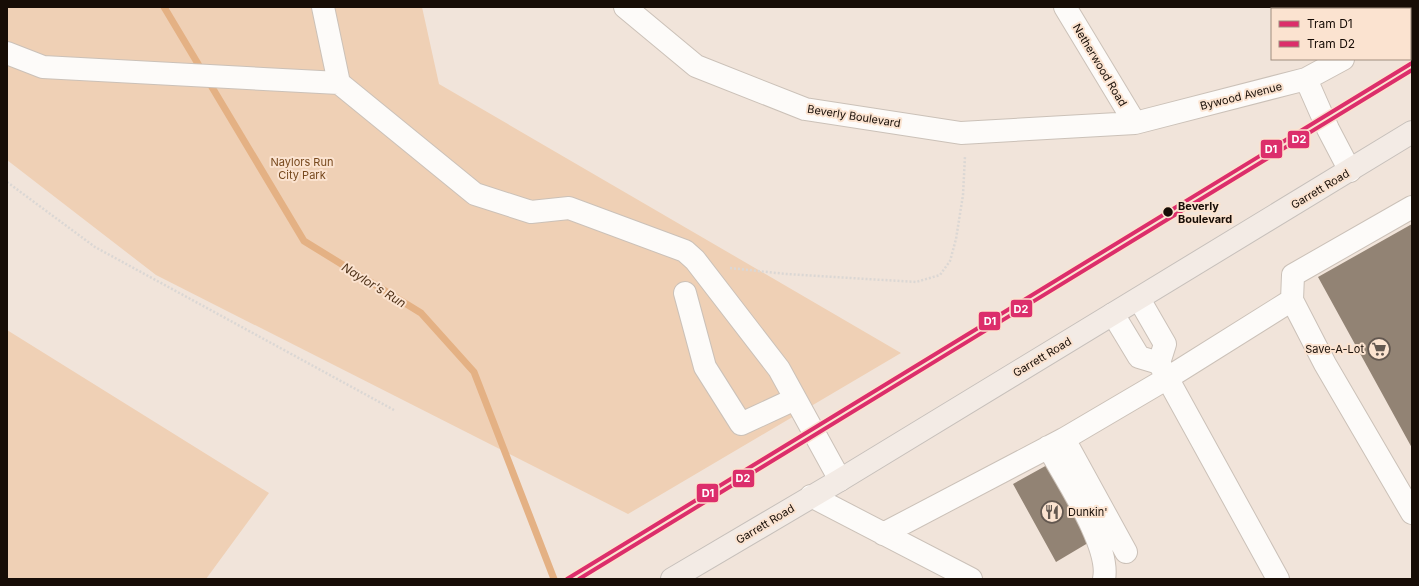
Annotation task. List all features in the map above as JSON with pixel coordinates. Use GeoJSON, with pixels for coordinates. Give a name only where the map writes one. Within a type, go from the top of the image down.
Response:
{"type":"FeatureCollection","features":[{"type":"Feature","properties":{"kind":"main road","name":"Garrett Road"},"geometry":{"type":"LineString","coordinates":[[672,579],[840,480],[1412,132]]}},
{"type":"Feature","properties":{"kind":"street"},"geometry":{"type":"LineString","coordinates":[[323,7],[338,83]]}},
{"type":"Feature","properties":{"kind":"street","name":"Beverly Boulevard"},"geometry":{"type":"LineString","coordinates":[[625,7],[696,66],[805,109],[965,133],[1135,123]]}},
{"type":"Feature","properties":{"kind":"street","name":"Netherwood Road"},"geometry":{"type":"LineString","coordinates":[[1065,7],[1135,123]]}},
{"type":"Feature","properties":{"kind":"street"},"geometry":{"type":"LineString","coordinates":[[7,53],[43,67],[338,83],[475,194],[531,212],[569,208],[685,251],[695,260],[779,369],[840,480]]}},
{"type":"Feature","properties":{"kind":"street","name":"Bywood Avenue"},"geometry":{"type":"LineString","coordinates":[[1135,123],[1306,79],[1341,60]]}},
{"type":"Feature","properties":{"kind":"street"},"geometry":{"type":"LineString","coordinates":[[1306,79],[1328,129],[1350,171]]}},
{"type":"Feature","properties":{"kind":"street"},"geometry":{"type":"LineString","coordinates":[[1412,207],[1293,275],[1292,300],[1325,364],[1412,513]]}},
{"type":"Feature","properties":{"kind":"street"},"geometry":{"type":"LineString","coordinates":[[685,293],[705,367],[741,424],[795,399]]}},
{"type":"Feature","properties":{"kind":"street"},"geometry":{"type":"LineString","coordinates":[[1139,298],[1165,344],[1163,371]]}},
{"type":"Feature","properties":{"kind":"street"},"geometry":{"type":"LineString","coordinates":[[883,534],[1056,443],[1163,371],[1292,300]]}},
{"type":"Feature","properties":{"kind":"street"},"geometry":{"type":"LineString","coordinates":[[1114,314],[1139,357],[1163,371],[1278,579]]}},
{"type":"Feature","properties":{"kind":"street"},"geometry":{"type":"LineString","coordinates":[[1056,443],[1126,552]]}},
{"type":"Feature","properties":{"kind":"street"},"geometry":{"type":"LineString","coordinates":[[1056,443],[1098,537],[1105,565],[1104,579]]}},
{"type":"Feature","properties":{"kind":"street"},"geometry":{"type":"LineString","coordinates":[[811,496],[965,577]]}},
{"type":"Feature","properties":{"kind":"path"},"geometry":{"type":"LineString","coordinates":[[695,260],[727,267],[786,274],[916,282],[940,275],[950,262],[964,195],[965,133]]}},
{"type":"Feature","properties":{"kind":"path"},"geometry":{"type":"LineString","coordinates":[[7,182],[95,247],[394,410]]}},
{"type":"Feature","properties":{"kind":"green space","name":"Naylors Run City Park"},"geometry":{"type":"Polygon","coordinates":[[[7,7],[422,7],[439,84],[901,353],[628,514],[156,275],[7,160],[7,7]]]}},
{"type":"Feature","properties":{"kind":"green space"},"geometry":{"type":"Polygon","coordinates":[[[7,330],[269,493],[206,579],[7,579],[7,330]]]}},
{"type":"Feature","properties":{"kind":"building"},"geometry":{"type":"Polygon","coordinates":[[[1412,224],[1412,448],[1318,277],[1412,224]]]}},
{"type":"Feature","properties":{"kind":"building","name":"Dunkin'"},"geometry":{"type":"Polygon","coordinates":[[[1049,464],[1093,540],[1056,562],[1013,484],[1049,464]]]}},
{"type":"Feature","properties":{"kind":"waterway","name":"Naylor's Run"},"geometry":{"type":"LineString","coordinates":[[164,7],[304,241],[421,313],[474,372],[554,579]]}},
{"type":"Feature","properties":{"kind":"tram line","name":"D1"},"geometry":{"type":"LineString","coordinates":[[567,579],[1412,63]]}},
{"type":"Feature","properties":{"kind":"tram line","name":"D2"},"geometry":{"type":"LineString","coordinates":[[579,579],[1412,70]]}},
{"type":"Feature","properties":{"kind":"place","name":"Beverly Boulevard"},"geometry":{"type":"Point","coordinates":[1168,212]}},
{"type":"Feature","properties":{"kind":"place","name":"Save-A-Lot"},"geometry":{"type":"Point","coordinates":[1379,349]}},
{"type":"Feature","properties":{"kind":"place","name":"Dunkin'"},"geometry":{"type":"Point","coordinates":[1052,512]}}]}
